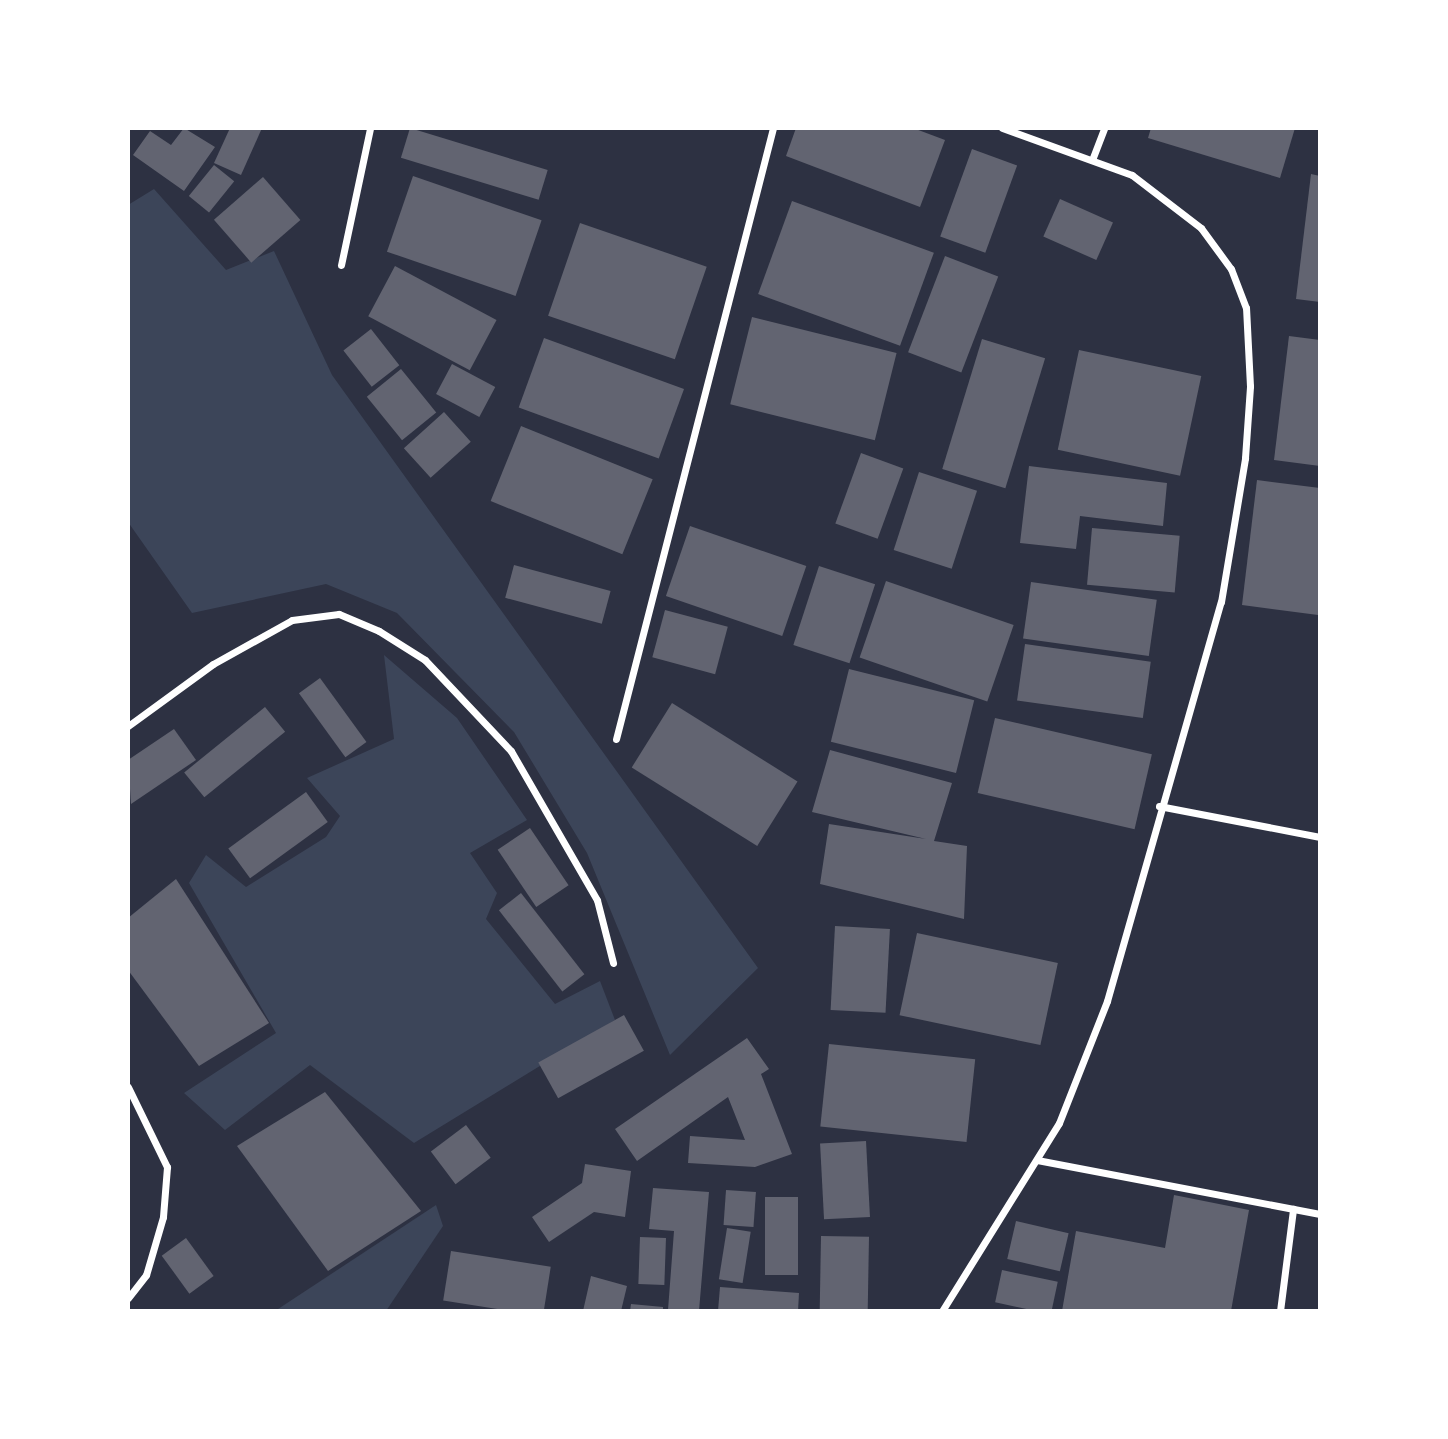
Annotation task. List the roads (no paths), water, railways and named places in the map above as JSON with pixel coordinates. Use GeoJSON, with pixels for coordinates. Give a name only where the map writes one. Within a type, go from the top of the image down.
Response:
{"type":"FeatureCollection","features":[{"type":"Feature","properties":{"kind":"street"},"geometry":{"type":"LineString","coordinates":[[341,265],[370,128]]}},
{"type":"Feature","properties":{"kind":"street"},"geometry":{"type":"LineString","coordinates":[[617,739],[773,128]]}},
{"type":"Feature","properties":{"kind":"street"},"geometry":{"type":"LineString","coordinates":[[942,1311],[1037,1160],[1084,1065],[1227,570],[1245,457],[1250,332],[1231,269],[1201,228],[1161,192],[1092,160],[1002,128]]}},
{"type":"Feature","properties":{"kind":"street"},"geometry":{"type":"LineString","coordinates":[[1092,160],[1104,128]]}},
{"type":"Feature","properties":{"kind":"street"},"geometry":{"type":"LineString","coordinates":[[128,726],[213,664],[292,620],[339,614],[379,631],[425,660],[512,751],[597,900],[613,963]]}},
{"type":"Feature","properties":{"kind":"street"},"geometry":{"type":"LineString","coordinates":[[1159,806],[1320,837]]}},
{"type":"Feature","properties":{"kind":"street"},"geometry":{"type":"LineString","coordinates":[[128,1087],[167,1167],[163,1217],[146,1275],[128,1298]]}},
{"type":"Feature","properties":{"kind":"street"},"geometry":{"type":"LineString","coordinates":[[1037,1160],[1320,1214]]}},
{"type":"Feature","properties":{"kind":"street"},"geometry":{"type":"LineString","coordinates":[[1280,1311],[1293,1209]]}}]}
